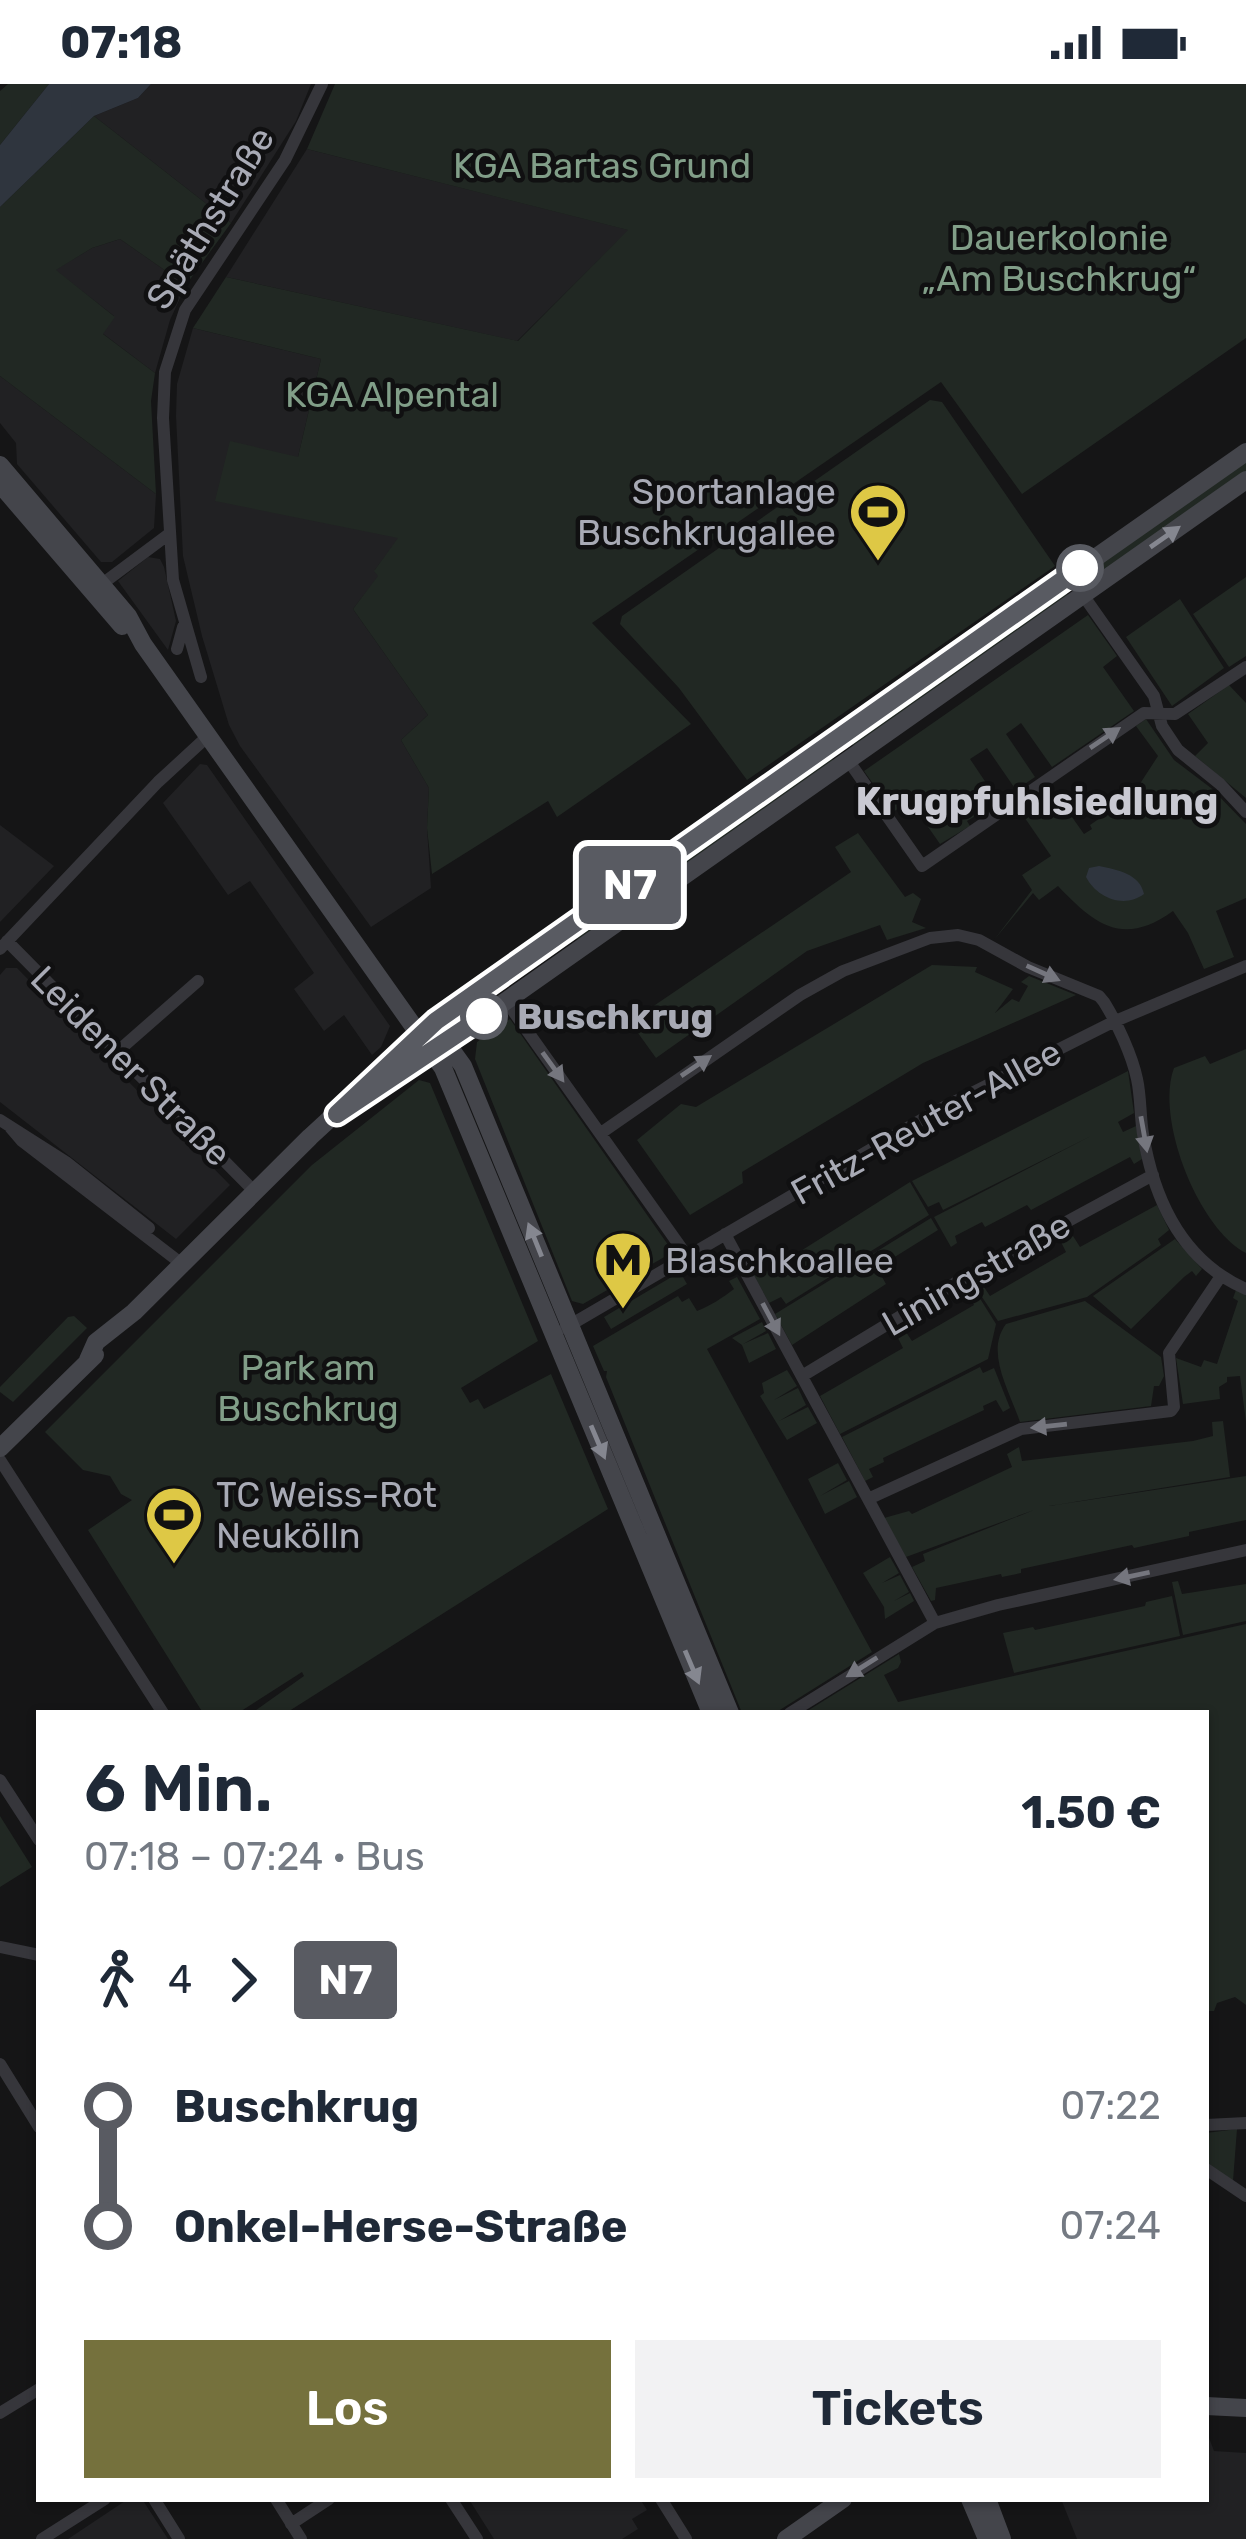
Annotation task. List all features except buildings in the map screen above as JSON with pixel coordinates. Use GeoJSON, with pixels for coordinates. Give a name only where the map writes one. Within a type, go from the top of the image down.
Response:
{"type":"FeatureCollection","features":[{"type":"Feature","properties":{"kind":"main road"},"geometry":{"type":"LineString","coordinates":[[2,1446],[88,1360],[96,1342],[118,1327],[419,1034],[1246,452]]}},
{"type":"Feature","properties":{"kind":"main road"},"geometry":{"type":"LineString","coordinates":[[0,465],[98,587]]}},
{"type":"Feature","properties":{"kind":"main road"},"geometry":{"type":"LineString","coordinates":[[337,1114],[506,1001],[1246,480]]}},
{"type":"Feature","properties":{"kind":"main road"},"geometry":{"type":"LineString","coordinates":[[0,484],[128,616],[143,644],[419,1034],[438,1047],[447,1077],[729,1710]]}},
{"type":"Feature","properties":{"kind":"main road"},"geometry":{"type":"LineString","coordinates":[[1070,575],[1083,595]]}},
{"type":"Feature","properties":{"kind":"main road"},"geometry":{"type":"LineString","coordinates":[[835,741],[848,760]]}},
{"type":"Feature","properties":{"kind":"main road"},"geometry":{"type":"LineString","coordinates":[[563,932],[576,952]]}},
{"type":"Feature","properties":{"kind":"main road"},"geometry":{"type":"LineString","coordinates":[[562,1330],[710,1710]]}},
{"type":"Feature","properties":{"kind":"main road"},"geometry":{"type":"LineString","coordinates":[[1209,2406],[1246,2408]]}},
{"type":"Feature","properties":{"kind":"main road"},"geometry":{"type":"LineString","coordinates":[[786,2539],[838,2502]]}},
{"type":"Feature","properties":{"kind":"main road"},"geometry":{"type":"LineString","coordinates":[[971,2502],[987,2539]]}},
{"type":"Feature","properties":{"kind":"main road"},"geometry":{"type":"LineString","coordinates":[[988,2502],[1002,2539]]}},
{"type":"Feature","properties":{"kind":"street","name":"Späthstraße"},"geometry":{"type":"LineString","coordinates":[[201,677],[183,626],[169,534],[163,399],[175,338],[198,287],[285,160],[322,84]]}},
{"type":"Feature","properties":{"kind":"street"},"geometry":{"type":"LineString","coordinates":[[98,587],[169,534]]}},
{"type":"Feature","properties":{"kind":"street"},"geometry":{"type":"LineString","coordinates":[[1083,595],[1154,696],[1178,750],[1246,812]]}},
{"type":"Feature","properties":{"kind":"street","name":"Späthstraße"},"geometry":{"type":"LineString","coordinates":[[177,649],[183,626]]}},
{"type":"Feature","properties":{"kind":"street"},"geometry":{"type":"LineString","coordinates":[[848,760],[922,866],[1144,712],[1175,714],[1246,667]]}},
{"type":"Feature","properties":{"kind":"street"},"geometry":{"type":"LineString","coordinates":[[4,945],[158,782],[208,736]]}},
{"type":"Feature","properties":{"kind":"street"},"geometry":{"type":"LineString","coordinates":[[601,1133],[800,995],[843,971],[930,938],[958,935],[980,940],[1028,967],[1099,996],[1137,1078],[1153,1175],[1179,1234],[1221,1276],[1246,1288]]}},
{"type":"Feature","properties":{"kind":"street","name":"Leidener Straße"},"geometry":{"type":"LineString","coordinates":[[4,945],[255,1192]]}},
{"type":"Feature","properties":{"kind":"street","name":"Fritz-Reuter-Allee"},"geometry":{"type":"LineString","coordinates":[[562,1330],[940,1109],[1113,1022],[1246,967]]}},
{"type":"Feature","properties":{"kind":"street"},"geometry":{"type":"LineString","coordinates":[[117,1052],[198,981]]}},
{"type":"Feature","properties":{"kind":"street"},"geometry":{"type":"LineString","coordinates":[[506,1001],[687,1256]]}},
{"type":"Feature","properties":{"kind":"street"},"geometry":{"type":"LineString","coordinates":[[5,1124],[73,1167],[156,1233],[159,1244],[182,1264]]}},
{"type":"Feature","properties":{"kind":"street","name":"Liningstraße"},"geometry":{"type":"LineString","coordinates":[[802,1376],[967,1276],[1153,1175]]}},
{"type":"Feature","properties":{"kind":"street"},"geometry":{"type":"LineString","coordinates":[[725,1234],[935,1623]]}},
{"type":"Feature","properties":{"kind":"street"},"geometry":{"type":"LineString","coordinates":[[868,1499],[1021,1429],[1172,1411],[1169,1353],[1221,1276]]}},
{"type":"Feature","properties":{"kind":"street"},"geometry":{"type":"LineString","coordinates":[[2,1446],[161,1710]]}},
{"type":"Feature","properties":{"kind":"street"},"geometry":{"type":"LineString","coordinates":[[795,1710],[935,1623],[1246,1550]]}},
{"type":"Feature","properties":{"kind":"street"},"geometry":{"type":"LineString","coordinates":[[0,1780],[36,1835]]}},
{"type":"Feature","properties":{"kind":"street"},"geometry":{"type":"LineString","coordinates":[[0,1947],[36,1954]]}},
{"type":"Feature","properties":{"kind":"street"},"geometry":{"type":"LineString","coordinates":[[0,2064],[36,2122]]}},
{"type":"Feature","properties":{"kind":"street"},"geometry":{"type":"LineString","coordinates":[[1209,2125],[1246,2123]]}},
{"type":"Feature","properties":{"kind":"street"},"geometry":{"type":"LineString","coordinates":[[1209,2172],[1246,2197]]}},
{"type":"Feature","properties":{"kind":"street"},"geometry":{"type":"LineString","coordinates":[[0,2413],[36,2391]]}},
{"type":"Feature","properties":{"kind":"street"},"geometry":{"type":"LineString","coordinates":[[52,2536],[101,2502]]}},
{"type":"Feature","properties":{"kind":"street"},"geometry":{"type":"LineString","coordinates":[[156,2502],[179,2539]]}},
{"type":"Feature","properties":{"kind":"street"},"geometry":{"type":"LineString","coordinates":[[278,2502],[301,2539]]}},
{"type":"Feature","properties":{"kind":"street"},"geometry":{"type":"LineString","coordinates":[[291,2524],[324,2502]]}},
{"type":"Feature","properties":{"kind":"street"},"geometry":{"type":"LineString","coordinates":[[453,2502],[477,2539]]}},
{"type":"Feature","properties":{"kind":"street"},"geometry":{"type":"LineString","coordinates":[[663,2502],[686,2539]]}},
{"type":"Feature","properties":{"kind":"shaded area"},"geometry":{"type":"Polygon","coordinates":[[[49,84],[151,84],[138,98],[94,116],[0,207],[0,145],[49,84]]]}},
{"type":"Feature","properties":{"kind":"shaded area"},"geometry":{"type":"Polygon","coordinates":[[[151,84],[311,84],[296,121],[231,223],[94,116],[138,98],[151,84]]]}},
{"type":"Feature","properties":{"kind":"shaded area"},"geometry":{"type":"Polygon","coordinates":[[[307,149],[629,230],[517,341],[226,277],[307,149]]]}},
{"type":"Feature","properties":{"kind":"shaded area"},"geometry":{"type":"Polygon","coordinates":[[[120,239],[186,285],[155,373],[102,333],[114,316],[55,270],[92,248],[120,239]]]}},
{"type":"Feature","properties":{"kind":"shaded area"},"geometry":{"type":"Polygon","coordinates":[[[193,328],[321,359],[298,457],[399,538],[375,570],[379,576],[353,609],[428,715],[401,740],[429,788],[431,888],[371,927],[240,746],[202,636],[183,556],[176,416],[177,384],[193,328]]]}},
{"type":"Feature","properties":{"kind":"shaded area"},"geometry":{"type":"Polygon","coordinates":[[[0,376],[156,494],[154,528],[112,562],[101,562],[17,464],[16,443],[0,423],[0,376]]]}},
{"type":"Feature","properties":{"kind":"shaded area"},"geometry":{"type":"Polygon","coordinates":[[[148,557],[160,559],[164,567],[176,621],[168,650],[118,581],[148,557]]]}},
{"type":"Feature","properties":{"kind":"shaded area"},"geometry":{"type":"Polygon","coordinates":[[[200,764],[207,765],[390,1026],[372,1055],[344,1015],[324,1031],[294,989],[314,973],[250,881],[228,895],[163,803],[200,764]]]}},
{"type":"Feature","properties":{"kind":"shaded area"},"geometry":{"type":"Polygon","coordinates":[[[0,825],[54,866],[0,922],[0,825]]]}},
{"type":"Feature","properties":{"kind":"shaded area"},"geometry":{"type":"Polygon","coordinates":[[[1099,866],[1133,877],[1144,894],[1128,901],[1104,896],[1086,877],[1089,868],[1099,866]]]}},
{"type":"Feature","properties":{"kind":"shaded area"},"geometry":{"type":"Polygon","coordinates":[[[6,968],[17,968],[230,1185],[176,1239],[0,1102],[0,975],[6,968]]]}},
{"type":"Feature","properties":{"kind":"shaded area"},"geometry":{"type":"Polygon","coordinates":[[[1209,2438],[1214,2451],[1246,2453],[1246,2539],[1077,2539],[1062,2502],[1209,2502],[1209,2438]]]}},
{"type":"Feature","properties":{"kind":"shaded area"},"geometry":{"type":"Polygon","coordinates":[[[124,2502],[144,2502],[168,2539],[68,2539],[124,2502]]]}},
{"type":"Feature","properties":{"kind":"shaded area"},"geometry":{"type":"Polygon","coordinates":[[[471,2502],[642,2502],[647,2510],[632,2519],[638,2529],[622,2539],[494,2539],[471,2502]]]}},
{"type":"Feature","properties":{"kind":"green space"},"geometry":{"type":"Polygon","coordinates":[[[8,84],[49,84],[0,145],[0,91],[8,84]]]}},
{"type":"Feature","properties":{"kind":"green space","name":"Dauerkolonie „Am Buschkrug“"},"geometry":{"type":"Polygon","coordinates":[[[335,84],[1246,84],[1246,338],[1022,494],[941,382],[592,623],[691,724],[557,817],[548,801],[432,874],[429,788],[401,740],[428,715],[353,609],[398,538],[215,501],[230,441],[298,457],[321,359],[193,328],[226,277],[518,341],[628,230],[307,149],[335,84]]]}},
{"type":"Feature","properties":{"kind":"green space"},"geometry":{"type":"Polygon","coordinates":[[[94,116],[231,223],[186,285],[120,239],[92,248],[56,270],[115,317],[103,334],[155,373],[151,401],[156,494],[0,376],[0,207],[94,116]]]}},
{"type":"Feature","properties":{"kind":"green space","name":"Sportanlage Buschkrugallee"},"geometry":{"type":"Polygon","coordinates":[[[930,400],[942,402],[1055,566],[747,780],[679,688],[620,624],[622,616],[930,400]]]}},
{"type":"Feature","properties":{"kind":"green space"},"geometry":{"type":"Polygon","coordinates":[[[1246,460],[1246,475],[1090,583],[1084,573],[1246,460]]]}},
{"type":"Feature","properties":{"kind":"green space"},"geometry":{"type":"Polygon","coordinates":[[[1246,577],[1246,656],[1229,667],[1193,614],[1246,577]]]}},
{"type":"Feature","properties":{"kind":"green space"},"geometry":{"type":"Polygon","coordinates":[[[1063,588],[1070,598],[855,748],[847,737],[1063,588]]]}},
{"type":"Feature","properties":{"kind":"green space"},"geometry":{"type":"Polygon","coordinates":[[[1180,599],[1224,668],[1172,706],[1126,637],[1180,599]]]}},
{"type":"Feature","properties":{"kind":"green space"},"geometry":{"type":"Polygon","coordinates":[[[1088,615],[1117,656],[1103,667],[1134,711],[1052,767],[1021,723],[1006,734],[1035,777],[1016,790],[987,748],[970,759],[1001,805],[981,819],[977,815],[967,821],[970,826],[940,844],[910,801],[893,812],[864,771],[1088,615]]]}},
{"type":"Feature","properties":{"kind":"green space"},"geometry":{"type":"Polygon","coordinates":[[[1229,685],[1246,703],[1246,798],[1195,756],[1208,743],[1188,714],[1229,685]]]}},
{"type":"Feature","properties":{"kind":"green space"},"geometry":{"type":"Polygon","coordinates":[[[1146,719],[1174,760],[1211,788],[1246,824],[1246,898],[1216,911],[1234,957],[1204,969],[1173,911],[1139,928],[1111,927],[1097,921],[1058,886],[1039,900],[1033,893],[994,940],[1032,890],[1022,875],[1051,856],[1018,808],[1050,786],[1084,834],[1092,829],[1090,825],[1132,796],[1158,756],[1136,726],[1146,719]]]}},
{"type":"Feature","properties":{"kind":"green space"},"geometry":{"type":"Polygon","coordinates":[[[827,752],[834,762],[578,940],[572,931],[827,752]]]}},
{"type":"Feature","properties":{"kind":"green space"},"geometry":{"type":"Polygon","coordinates":[[[858,833],[905,897],[913,893],[921,899],[912,922],[926,928],[887,940],[880,925],[807,951],[656,1058],[630,1022],[851,872],[835,847],[858,833]]]}},
{"type":"Feature","properties":{"kind":"green space"},"geometry":{"type":"Polygon","coordinates":[[[932,965],[977,967],[975,972],[1013,989],[995,1013],[1012,999],[1019,1002],[1028,986],[1021,982],[1029,976],[1076,995],[923,1063],[742,1172],[743,1183],[690,1215],[637,1140],[681,1104],[696,1107],[932,965]]]}},
{"type":"Feature","properties":{"kind":"green space"},"geometry":{"type":"Polygon","coordinates":[[[510,1019],[673,1252],[583,1304],[572,1301],[475,1059],[477,1042],[510,1019]]]}},
{"type":"Feature","properties":{"kind":"green space"},"geometry":{"type":"Polygon","coordinates":[[[1246,1049],[1246,1253],[1228,1240],[1197,1197],[1176,1142],[1170,1089],[1174,1068],[1205,1056],[1210,1064],[1246,1049]]]}},
{"type":"Feature","properties":{"kind":"green space"},"geometry":{"type":"Polygon","coordinates":[[[1128,1071],[1134,1113],[1118,1122],[1123,1132],[1136,1126],[1142,1159],[1134,1164],[1130,1157],[1031,1210],[1027,1205],[985,1227],[982,1222],[955,1236],[957,1243],[951,1247],[934,1217],[1091,1136],[943,1210],[939,1202],[928,1207],[912,1181],[1128,1071]]]}},
{"type":"Feature","properties":{"kind":"green space","name":"Park am Buschkrug"},"geometry":{"type":"Polygon","coordinates":[[[419,1080],[430,1083],[538,1341],[461,1388],[470,1403],[478,1399],[484,1409],[551,1374],[608,1509],[291,1710],[256,1710],[304,1676],[302,1672],[243,1710],[201,1710],[88,1530],[132,1500],[121,1494],[110,1476],[83,1470],[45,1432],[312,1165],[419,1080]]]}},
{"type":"Feature","properties":{"kind":"green space"},"geometry":{"type":"Polygon","coordinates":[[[910,1182],[929,1215],[786,1304],[781,1297],[769,1303],[746,1261],[752,1257],[761,1272],[769,1271],[910,1182]]]}},
{"type":"Feature","properties":{"kind":"green space"},"geometry":{"type":"Polygon","coordinates":[[[1157,1205],[1169,1230],[1158,1239],[1161,1245],[1087,1297],[998,1321],[978,1291],[984,1287],[990,1296],[1066,1252],[1061,1242],[1073,1236],[1080,1247],[1157,1205]]]}},
{"type":"Feature","properties":{"kind":"green space"},"geometry":{"type":"Polygon","coordinates":[[[931,1218],[938,1230],[877,1268],[886,1284],[792,1345],[775,1314],[931,1218]]]}},
{"type":"Feature","properties":{"kind":"green space"},"geometry":{"type":"Polygon","coordinates":[[[1175,1239],[1202,1269],[1196,1276],[1192,1271],[1184,1277],[1131,1329],[1093,1296],[1175,1239]]]}},
{"type":"Feature","properties":{"kind":"green space"},"geometry":{"type":"Polygon","coordinates":[[[680,1272],[687,1284],[611,1329],[604,1317],[680,1272]]]}},
{"type":"Feature","properties":{"kind":"green space"},"geometry":{"type":"Polygon","coordinates":[[[737,1277],[760,1319],[707,1349],[872,1652],[780,1710],[741,1710],[593,1346],[678,1296],[682,1302],[689,1298],[697,1311],[702,1309],[734,1289],[729,1281],[737,1277]]]}},
{"type":"Feature","properties":{"kind":"green space"},"geometry":{"type":"Polygon","coordinates":[[[974,1289],[996,1324],[988,1359],[840,1434],[820,1396],[903,1348],[897,1336],[904,1329],[912,1341],[974,1305],[968,1293],[974,1289]]]}},
{"type":"Feature","properties":{"kind":"green space"},"geometry":{"type":"Polygon","coordinates":[[[1236,1290],[1246,1295],[1246,1422],[1240,1376],[1227,1377],[1219,1387],[1220,1399],[1183,1404],[1176,1358],[1201,1367],[1204,1360],[1217,1364],[1238,1301],[1233,1298],[1236,1290]]]}},
{"type":"Feature","properties":{"kind":"green space"},"geometry":{"type":"Polygon","coordinates":[[[1085,1301],[1161,1357],[1164,1376],[1154,1386],[1151,1406],[1020,1422],[998,1359],[1000,1335],[1006,1324],[1085,1301]]]}},
{"type":"Feature","properties":{"kind":"green space"},"geometry":{"type":"Polygon","coordinates":[[[74,1316],[87,1328],[13,1402],[0,1392],[68,1317],[74,1316]]]}},
{"type":"Feature","properties":{"kind":"green space"},"geometry":{"type":"Polygon","coordinates":[[[762,1322],[766,1331],[743,1344],[768,1333],[776,1349],[749,1363],[742,1345],[732,1338],[762,1322]]]}},
{"type":"Feature","properties":{"kind":"green space"},"geometry":{"type":"Polygon","coordinates":[[[980,1367],[983,1373],[994,1368],[1010,1408],[1003,1412],[996,1400],[983,1406],[984,1410],[883,1458],[884,1462],[869,1469],[873,1477],[865,1481],[842,1437],[980,1367]]]}},
{"type":"Feature","properties":{"kind":"green space"},"geometry":{"type":"Polygon","coordinates":[[[787,1370],[797,1386],[774,1400],[798,1388],[806,1405],[779,1421],[808,1407],[817,1423],[787,1440],[760,1396],[762,1383],[787,1370]]]}},
{"type":"Feature","properties":{"kind":"green space"},"geometry":{"type":"Polygon","coordinates":[[[1223,1421],[1230,1477],[1049,1506],[1246,1476],[1246,1520],[936,1588],[931,1601],[912,1567],[925,1561],[923,1554],[1034,1510],[906,1557],[884,1518],[912,1514],[1012,1467],[1007,1454],[1019,1447],[1022,1461],[1193,1441],[1213,1436],[1212,1422],[1223,1421]]]}},
{"type":"Feature","properties":{"kind":"green space"},"geometry":{"type":"Polygon","coordinates":[[[838,1463],[847,1480],[820,1496],[849,1481],[857,1497],[825,1514],[808,1479],[838,1463]]]}},
{"type":"Feature","properties":{"kind":"green space"},"geometry":{"type":"Polygon","coordinates":[[[890,1557],[899,1573],[882,1583],[900,1575],[909,1592],[894,1601],[910,1593],[914,1601],[885,1619],[884,1607],[863,1573],[890,1557]]]}},
{"type":"Feature","properties":{"kind":"green space"},"geometry":{"type":"Polygon","coordinates":[[[1178,1581],[1182,1594],[1246,1584],[1246,1621],[1183,1635],[1172,1582],[1178,1581]]]}},
{"type":"Feature","properties":{"kind":"green space"},"geometry":{"type":"Polygon","coordinates":[[[1172,1596],[1180,1636],[1014,1673],[1003,1633],[1145,1606],[1172,1596]]]}},
{"type":"Feature","properties":{"kind":"green space"},"geometry":{"type":"Polygon","coordinates":[[[1246,1624],[1246,2005],[1235,1997],[1209,2011],[1209,1710],[809,1710],[899,1654],[898,1668],[884,1675],[898,1702],[1246,1624]]]}},
{"type":"Feature","properties":{"kind":"green space"},"geometry":{"type":"Polygon","coordinates":[[[0,1816],[32,1867],[0,1887],[0,1816]]]}},
{"type":"Feature","properties":{"kind":"green space"},"geometry":{"type":"Polygon","coordinates":[[[1237,2129],[1233,2181],[1209,2165],[1209,2133],[1237,2129]]]}},
{"type":"Feature","properties":{"kind":"bus line","name":"N7"},"geometry":{"type":"LineString","coordinates":[[484,1016],[337,1114],[436,1021],[1080,568]]}},
{"type":"Feature","properties":{"kind":"place","name":"Sportanlage Buschkrugallee"},"geometry":{"type":"Point","coordinates":[878,563]}},
{"type":"Feature","properties":{"kind":"place","name":"Buschkrug"},"geometry":{"type":"Point","coordinates":[484,1016]}},
{"type":"Feature","properties":{"kind":"place","name":"Blaschkoallee"},"geometry":{"type":"Point","coordinates":[623,1311]}},
{"type":"Feature","properties":{"kind":"place","name":"TC Weiss-Rot Neukölln"},"geometry":{"type":"Point","coordinates":[174,1566]}},
{"type":"Feature","properties":{"kind":"district","name":"Krugpfuhlsiedlung"},"geometry":{"type":"Point","coordinates":[1037,802]}},
{"type":"Feature","properties":{"kind":"park label","name":"KGA Bartas Grund"},"geometry":{"type":"Point","coordinates":[602,165]}},
{"type":"Feature","properties":{"kind":"park label","name":"KGA Alpental"},"geometry":{"type":"Point","coordinates":[392,394]}}]}
